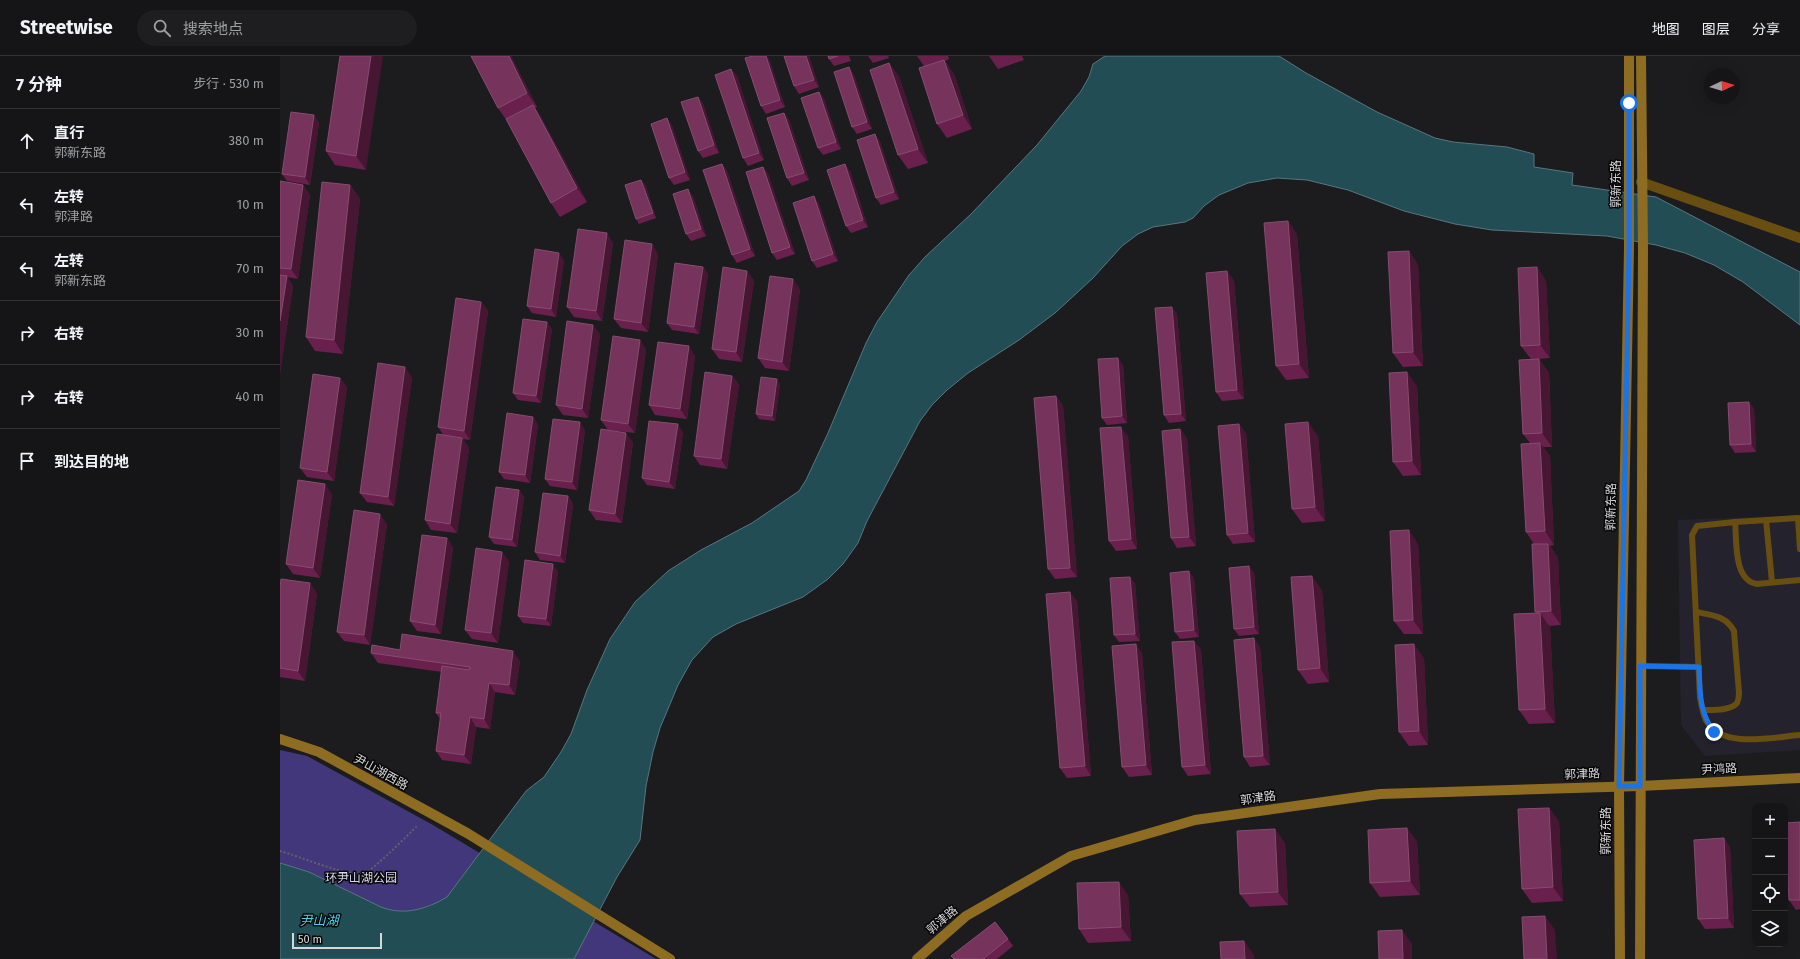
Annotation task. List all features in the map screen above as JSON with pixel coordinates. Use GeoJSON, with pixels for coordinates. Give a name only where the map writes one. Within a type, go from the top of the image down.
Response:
{"type":"FeatureCollection","features":[{"type":"Feature","properties":{"kind":"main road","name":"郭新东路"},"geometry":{"type":"LineString","coordinates":[[1620,959],[1619,786],[1629,249],[1629,56]]}},
{"type":"Feature","properties":{"kind":"main road"},"geometry":{"type":"LineString","coordinates":[[1640,959],[1640,666],[1643,250],[1641,56]]}},
{"type":"Feature","properties":{"kind":"main road","name":"尹山湖西路"},"geometry":{"type":"LineString","coordinates":[[280,738],[319,752],[467,833],[670,959]]}},
{"type":"Feature","properties":{"kind":"main road","name":"尹鸿路"},"geometry":{"type":"LineString","coordinates":[[1640,786],[1800,778]]}},
{"type":"Feature","properties":{"kind":"main road","name":"郭津路"},"geometry":{"type":"LineString","coordinates":[[917,959],[966,916],[1071,856],[1195,820],[1380,794],[1640,786]]}},
{"type":"Feature","properties":{"kind":"street"},"geometry":{"type":"LineString","coordinates":[[1642,185],[1800,238]]}},
{"type":"Feature","properties":{"kind":"lane"},"geometry":{"type":"LineString","coordinates":[[1800,549],[1798,518],[1697,526],[1692,535],[1700,698],[1706,721],[1714,732],[1726,738],[1740,740],[1800,735]]}},
{"type":"Feature","properties":{"kind":"lane"},"geometry":{"type":"LineString","coordinates":[[1766,520],[1772,582]]}},
{"type":"Feature","properties":{"kind":"lane"},"geometry":{"type":"LineString","coordinates":[[1735,522],[1739,569],[1745,579],[1750,583],[1756,584],[1800,580]]}},
{"type":"Feature","properties":{"kind":"lane"},"geometry":{"type":"LineString","coordinates":[[1696,612],[1723,618],[1730,623],[1734,630],[1739,693],[1737,703],[1732,707],[1703,710]]}},
{"type":"Feature","properties":{"kind":"lane"},"geometry":{"type":"LineString","coordinates":[[1640,666],[1699,667]]}},
{"type":"Feature","properties":{"kind":"path"},"geometry":{"type":"LineString","coordinates":[[280,851],[355,874],[367,873],[417,826]]}},
{"type":"Feature","properties":{"kind":"shaded area"},"geometry":{"type":"Polygon","coordinates":[[[1800,515],[1800,750],[1705,756],[1681,725],[1678,520],[1800,515]]]}},
{"type":"Feature","properties":{"kind":"green space","name":"环尹山湖公园"},"geometry":{"type":"Polygon","coordinates":[[[280,750],[307,756],[433,825],[656,959],[280,959],[280,750]]]}},
{"type":"Feature","properties":{"kind":"water","name":"尹山湖"},"geometry":{"type":"Polygon","coordinates":[[[1105,56],[1279,56],[1306,73],[1377,112],[1435,138],[1453,142],[1507,147],[1534,154],[1534,167],[1573,173],[1572,185],[1656,197],[1800,272],[1800,325],[1743,282],[1714,265],[1685,253],[1656,245],[1607,236],[1492,230],[1455,224],[1404,211],[1348,190],[1307,180],[1277,178],[1248,183],[1219,195],[1204,206],[1193,218],[1185,222],[1153,227],[1138,234],[1122,246],[1093,278],[1055,313],[1019,340],[968,373],[947,390],[932,405],[920,421],[867,521],[858,543],[843,564],[828,579],[803,597],[736,624],[713,637],[692,660],[678,685],[660,728],[653,752],[646,786],[640,840],[617,877],[574,959],[280,959],[280,863],[309,872],[390,910],[415,910],[431,905],[447,897],[526,791],[544,777],[561,752],[571,734],[587,690],[610,639],[635,602],[668,571],[701,550],[752,523],[799,491],[806,480],[828,433],[866,343],[877,322],[909,275],[925,257],[971,214],[1037,145],[1081,91],[1089,77],[1093,64],[1105,56]]]}},
{"type":"Feature","properties":{"kind":"building"},"geometry":{"type":"Polygon","coordinates":[[[340,56],[371,56],[356,156],[326,151],[340,56]]]}},
{"type":"Feature","properties":{"kind":"building"},"geometry":{"type":"Polygon","coordinates":[[[471,56],[509,56],[527,93],[498,108],[471,56]]]}},
{"type":"Feature","properties":{"kind":"building"},"geometry":{"type":"Polygon","coordinates":[[[753,56],[766,56],[780,100],[761,106],[745,58],[753,56]]]}},
{"type":"Feature","properties":{"kind":"building"},"geometry":{"type":"Polygon","coordinates":[[[784,56],[806,56],[814,80],[794,86],[784,56]]]}},
{"type":"Feature","properties":{"kind":"building"},"geometry":{"type":"Polygon","coordinates":[[[828,56],[838,56],[829,59],[828,56]]]}},
{"type":"Feature","properties":{"kind":"building"},"geometry":{"type":"Polygon","coordinates":[[[944,60],[963,115],[937,124],[919,68],[944,60]]]}},
{"type":"Feature","properties":{"kind":"building"},"geometry":{"type":"Polygon","coordinates":[[[889,63],[918,149],[898,155],[870,70],[889,63]]]}},
{"type":"Feature","properties":{"kind":"building"},"geometry":{"type":"Polygon","coordinates":[[[849,67],[867,122],[852,127],[834,72],[849,67]]]}},
{"type":"Feature","properties":{"kind":"building"},"geometry":{"type":"Polygon","coordinates":[[[731,69],[759,153],[743,158],[715,75],[731,69]]]}},
{"type":"Feature","properties":{"kind":"building"},"geometry":{"type":"Polygon","coordinates":[[[819,92],[836,142],[818,148],[801,98],[819,92]]]}},
{"type":"Feature","properties":{"kind":"building"},"geometry":{"type":"Polygon","coordinates":[[[698,97],[714,145],[698,151],[681,102],[698,97]]]}},
{"type":"Feature","properties":{"kind":"building"},"geometry":{"type":"Polygon","coordinates":[[[533,105],[577,188],[551,203],[506,119],[533,105]]]}},
{"type":"Feature","properties":{"kind":"building"},"geometry":{"type":"Polygon","coordinates":[[[291,112],[314,115],[305,177],[282,174],[291,112]]]}},
{"type":"Feature","properties":{"kind":"building"},"geometry":{"type":"Polygon","coordinates":[[[784,113],[804,173],[787,178],[767,118],[784,113]]]}},
{"type":"Feature","properties":{"kind":"building"},"geometry":{"type":"Polygon","coordinates":[[[667,118],[685,172],[669,178],[651,124],[667,118]]]}},
{"type":"Feature","properties":{"kind":"building"},"geometry":{"type":"Polygon","coordinates":[[[875,134],[894,192],[876,198],[857,140],[875,134]]]}},
{"type":"Feature","properties":{"kind":"building"},"geometry":{"type":"Polygon","coordinates":[[[722,164],[750,249],[732,255],[703,170],[722,164]]]}},
{"type":"Feature","properties":{"kind":"building"},"geometry":{"type":"Polygon","coordinates":[[[845,164],[863,220],[846,226],[827,170],[845,164]]]}},
{"type":"Feature","properties":{"kind":"building"},"geometry":{"type":"Polygon","coordinates":[[[763,167],[790,247],[772,253],[746,172],[763,167]]]}},
{"type":"Feature","properties":{"kind":"building"},"geometry":{"type":"Polygon","coordinates":[[[641,180],[653,213],[636,219],[625,185],[641,180]]]}},
{"type":"Feature","properties":{"kind":"building"},"geometry":{"type":"Polygon","coordinates":[[[280,181],[303,185],[291,269],[280,268],[280,181]]]}},
{"type":"Feature","properties":{"kind":"building"},"geometry":{"type":"Polygon","coordinates":[[[322,182],[350,185],[334,340],[306,337],[322,182]]]}},
{"type":"Feature","properties":{"kind":"building"},"geometry":{"type":"Polygon","coordinates":[[[688,189],[701,229],[686,234],[673,194],[688,189]]]}},
{"type":"Feature","properties":{"kind":"building"},"geometry":{"type":"Polygon","coordinates":[[[814,196],[833,254],[812,261],[793,203],[814,196]]]}},
{"type":"Feature","properties":{"kind":"building"},"geometry":{"type":"Polygon","coordinates":[[[1288,221],[1299,364],[1276,366],[1264,223],[1288,221]]]}},
{"type":"Feature","properties":{"kind":"building"},"geometry":{"type":"Polygon","coordinates":[[[578,229],[607,233],[596,311],[567,307],[578,229]]]}},
{"type":"Feature","properties":{"kind":"building"},"geometry":{"type":"Polygon","coordinates":[[[625,240],[652,244],[641,323],[614,319],[625,240]]]}},
{"type":"Feature","properties":{"kind":"building"},"geometry":{"type":"Polygon","coordinates":[[[535,249],[559,253],[551,309],[527,306],[535,249]]]}},
{"type":"Feature","properties":{"kind":"building"},"geometry":{"type":"Polygon","coordinates":[[[1409,251],[1413,352],[1393,353],[1388,252],[1409,251]]]}},
{"type":"Feature","properties":{"kind":"building"},"geometry":{"type":"Polygon","coordinates":[[[675,263],[703,267],[694,327],[667,323],[675,263]]]}},
{"type":"Feature","properties":{"kind":"building"},"geometry":{"type":"Polygon","coordinates":[[[723,267],[747,271],[736,352],[712,349],[723,267]]]}},
{"type":"Feature","properties":{"kind":"building"},"geometry":{"type":"Polygon","coordinates":[[[1537,267],[1540,345],[1521,346],[1518,268],[1537,267]]]}},
{"type":"Feature","properties":{"kind":"building"},"geometry":{"type":"Polygon","coordinates":[[[1227,271],[1237,390],[1216,392],[1206,273],[1227,271]]]}},
{"type":"Feature","properties":{"kind":"building"},"geometry":{"type":"Polygon","coordinates":[[[280,275],[287,276],[280,321],[280,275]]]}},
{"type":"Feature","properties":{"kind":"building"},"geometry":{"type":"Polygon","coordinates":[[[770,276],[793,279],[782,362],[758,358],[770,276]]]}},
{"type":"Feature","properties":{"kind":"building"},"geometry":{"type":"Polygon","coordinates":[[[456,298],[481,302],[464,431],[438,427],[456,298]]]}},
{"type":"Feature","properties":{"kind":"building"},"geometry":{"type":"Polygon","coordinates":[[[1172,307],[1181,414],[1164,415],[1155,308],[1172,307]]]}},
{"type":"Feature","properties":{"kind":"building"},"geometry":{"type":"Polygon","coordinates":[[[523,319],[547,322],[536,396],[513,393],[523,319]]]}},
{"type":"Feature","properties":{"kind":"building"},"geometry":{"type":"Polygon","coordinates":[[[567,321],[593,325],[582,409],[556,405],[567,321]]]}},
{"type":"Feature","properties":{"kind":"building"},"geometry":{"type":"Polygon","coordinates":[[[613,336],[640,340],[628,424],[601,420],[613,336]]]}},
{"type":"Feature","properties":{"kind":"building"},"geometry":{"type":"Polygon","coordinates":[[[658,342],[689,346],[680,409],[649,405],[658,342]]]}},
{"type":"Feature","properties":{"kind":"building"},"geometry":{"type":"Polygon","coordinates":[[[1118,358],[1122,416],[1102,418],[1098,359],[1118,358]]]}},
{"type":"Feature","properties":{"kind":"building"},"geometry":{"type":"Polygon","coordinates":[[[1539,359],[1542,433],[1523,434],[1519,360],[1539,359]]]}},
{"type":"Feature","properties":{"kind":"building"},"geometry":{"type":"Polygon","coordinates":[[[378,363],[405,367],[388,497],[360,493],[378,363]]]}},
{"type":"Feature","properties":{"kind":"building"},"geometry":{"type":"Polygon","coordinates":[[[705,372],[732,376],[721,459],[694,456],[705,372]]]}},
{"type":"Feature","properties":{"kind":"building"},"geometry":{"type":"Polygon","coordinates":[[[1407,372],[1412,461],[1393,462],[1389,373],[1407,372]]]}},
{"type":"Feature","properties":{"kind":"building"},"geometry":{"type":"Polygon","coordinates":[[[313,374],[340,378],[327,472],[300,468],[313,374]]]}},
{"type":"Feature","properties":{"kind":"building"},"geometry":{"type":"Polygon","coordinates":[[[761,377],[777,379],[772,416],[756,414],[761,377]]]}},
{"type":"Feature","properties":{"kind":"building"},"geometry":{"type":"Polygon","coordinates":[[[1056,396],[1070,568],[1048,569],[1034,398],[1056,396]]]}},
{"type":"Feature","properties":{"kind":"building"},"geometry":{"type":"Polygon","coordinates":[[[1749,402],[1751,444],[1730,445],[1728,403],[1749,402]]]}},
{"type":"Feature","properties":{"kind":"building"},"geometry":{"type":"Polygon","coordinates":[[[507,413],[533,417],[525,475],[499,472],[507,413]]]}},
{"type":"Feature","properties":{"kind":"building"},"geometry":{"type":"Polygon","coordinates":[[[553,419],[580,422],[572,482],[545,479],[553,419]]]}},
{"type":"Feature","properties":{"kind":"building"},"geometry":{"type":"Polygon","coordinates":[[[649,421],[678,424],[669,482],[642,478],[649,421]]]}},
{"type":"Feature","properties":{"kind":"building"},"geometry":{"type":"Polygon","coordinates":[[[1308,422],[1315,507],[1292,509],[1285,424],[1308,422]]]}},
{"type":"Feature","properties":{"kind":"building"},"geometry":{"type":"Polygon","coordinates":[[[1239,424],[1248,533],[1227,535],[1218,426],[1239,424]]]}},
{"type":"Feature","properties":{"kind":"building"},"geometry":{"type":"Polygon","coordinates":[[[1121,427],[1131,539],[1109,541],[1100,428],[1121,427]]]}},
{"type":"Feature","properties":{"kind":"building"},"geometry":{"type":"Polygon","coordinates":[[[601,429],[626,433],[615,514],[589,510],[601,429]]]}},
{"type":"Feature","properties":{"kind":"building"},"geometry":{"type":"Polygon","coordinates":[[[1180,429],[1189,537],[1171,538],[1162,431],[1180,429]]]}},
{"type":"Feature","properties":{"kind":"building"},"geometry":{"type":"Polygon","coordinates":[[[437,434],[462,438],[450,524],[425,520],[437,434]]]}},
{"type":"Feature","properties":{"kind":"building"},"geometry":{"type":"Polygon","coordinates":[[[1540,443],[1545,531],[1526,532],[1521,444],[1540,443]]]}},
{"type":"Feature","properties":{"kind":"building"},"geometry":{"type":"Polygon","coordinates":[[[298,480],[325,484],[313,568],[286,564],[298,480]]]}},
{"type":"Feature","properties":{"kind":"building"},"geometry":{"type":"Polygon","coordinates":[[[496,487],[519,490],[512,540],[489,537],[496,487]]]}},
{"type":"Feature","properties":{"kind":"building"},"geometry":{"type":"Polygon","coordinates":[[[543,493],[568,496],[560,556],[535,552],[543,493]]]}},
{"type":"Feature","properties":{"kind":"building"},"geometry":{"type":"Polygon","coordinates":[[[354,510],[380,514],[364,635],[337,632],[354,510]]]}},
{"type":"Feature","properties":{"kind":"building"},"geometry":{"type":"Polygon","coordinates":[[[1409,530],[1413,620],[1394,621],[1390,531],[1409,530]]]}},
{"type":"Feature","properties":{"kind":"building"},"geometry":{"type":"Polygon","coordinates":[[[422,535],[447,538],[435,625],[410,621],[422,535]]]}},
{"type":"Feature","properties":{"kind":"building"},"geometry":{"type":"Polygon","coordinates":[[[1532,544],[1548,544],[1551,611],[1535,612],[1532,544]]]}},
{"type":"Feature","properties":{"kind":"building"},"geometry":{"type":"Polygon","coordinates":[[[476,548],[502,552],[491,633],[465,630],[476,548]]]}},
{"type":"Feature","properties":{"kind":"building"},"geometry":{"type":"Polygon","coordinates":[[[525,560],[553,564],[546,619],[518,616],[525,560]]]}},
{"type":"Feature","properties":{"kind":"building"},"geometry":{"type":"Polygon","coordinates":[[[1249,566],[1254,627],[1234,629],[1229,568],[1249,566]]]}},
{"type":"Feature","properties":{"kind":"building"},"geometry":{"type":"Polygon","coordinates":[[[1189,571],[1194,630],[1175,632],[1170,573],[1189,571]]]}},
{"type":"Feature","properties":{"kind":"building"},"geometry":{"type":"Polygon","coordinates":[[[1312,576],[1320,668],[1298,670],[1291,577],[1312,576]]]}},
{"type":"Feature","properties":{"kind":"building"},"geometry":{"type":"Polygon","coordinates":[[[1130,577],[1135,634],[1114,635],[1110,578],[1130,577]]]}},
{"type":"Feature","properties":{"kind":"building"},"geometry":{"type":"Polygon","coordinates":[[[281,579],[310,583],[298,671],[280,668],[281,579]]]}},
{"type":"Feature","properties":{"kind":"building"},"geometry":{"type":"Polygon","coordinates":[[[1070,592],[1085,766],[1060,768],[1046,594],[1070,592]]]}},
{"type":"Feature","properties":{"kind":"building"},"geometry":{"type":"Polygon","coordinates":[[[1540,613],[1545,709],[1519,710],[1514,614],[1540,613]]]}},
{"type":"Feature","properties":{"kind":"building"},"geometry":{"type":"Polygon","coordinates":[[[402,634],[513,651],[509,685],[489,683],[484,719],[470,717],[464,755],[436,751],[441,713],[436,713],[442,666],[469,670],[470,667],[371,653],[372,645],[400,650],[402,634]]]}},
{"type":"Feature","properties":{"kind":"building"},"geometry":{"type":"Polygon","coordinates":[[[1254,638],[1263,756],[1244,757],[1234,640],[1254,638]]]}},
{"type":"Feature","properties":{"kind":"building"},"geometry":{"type":"Polygon","coordinates":[[[1194,641],[1205,765],[1182,767],[1172,642],[1194,641]]]}},
{"type":"Feature","properties":{"kind":"building"},"geometry":{"type":"Polygon","coordinates":[[[1136,644],[1146,765],[1122,767],[1112,646],[1136,644]]]}},
{"type":"Feature","properties":{"kind":"building"},"geometry":{"type":"Polygon","coordinates":[[[1414,644],[1419,731],[1399,732],[1395,645],[1414,644]]]}},
{"type":"Feature","properties":{"kind":"building"},"geometry":{"type":"Polygon","coordinates":[[[1549,808],[1553,887],[1522,889],[1518,809],[1549,808]]]}},
{"type":"Feature","properties":{"kind":"building"},"geometry":{"type":"Polygon","coordinates":[[[1800,822],[1800,900],[1789,900],[1788,823],[1800,822]]]}},
{"type":"Feature","properties":{"kind":"building"},"geometry":{"type":"Polygon","coordinates":[[[1407,828],[1410,881],[1370,883],[1368,830],[1407,828]]]}},
{"type":"Feature","properties":{"kind":"building"},"geometry":{"type":"Polygon","coordinates":[[[1275,829],[1278,892],[1240,894],[1237,831],[1275,829]]]}},
{"type":"Feature","properties":{"kind":"building"},"geometry":{"type":"Polygon","coordinates":[[[1724,838],[1728,918],[1698,919],[1694,840],[1724,838]]]}},
{"type":"Feature","properties":{"kind":"building"},"geometry":{"type":"Polygon","coordinates":[[[1119,882],[1121,927],[1079,929],[1077,883],[1119,882]]]}},
{"type":"Feature","properties":{"kind":"building"},"geometry":{"type":"Polygon","coordinates":[[[1545,916],[1547,959],[1524,959],[1522,917],[1545,916]]]}},
{"type":"Feature","properties":{"kind":"building"},"geometry":{"type":"Polygon","coordinates":[[[995,922],[1008,939],[983,959],[954,959],[951,956],[995,922]]]}},
{"type":"Feature","properties":{"kind":"building"},"geometry":{"type":"Polygon","coordinates":[[[1402,930],[1403,959],[1379,959],[1378,931],[1402,930]]]}},
{"type":"Feature","properties":{"kind":"building"},"geometry":{"type":"Polygon","coordinates":[[[1244,941],[1245,959],[1221,959],[1220,942],[1244,941]]]}},
{"type":"Feature","properties":{"kind":"route"},"geometry":{"type":"LineString","coordinates":[[1629,103],[1629,249],[1619,786],[1640,786],[1640,666],[1699,667],[1700,698],[1706,721],[1714,732]]}}]}
